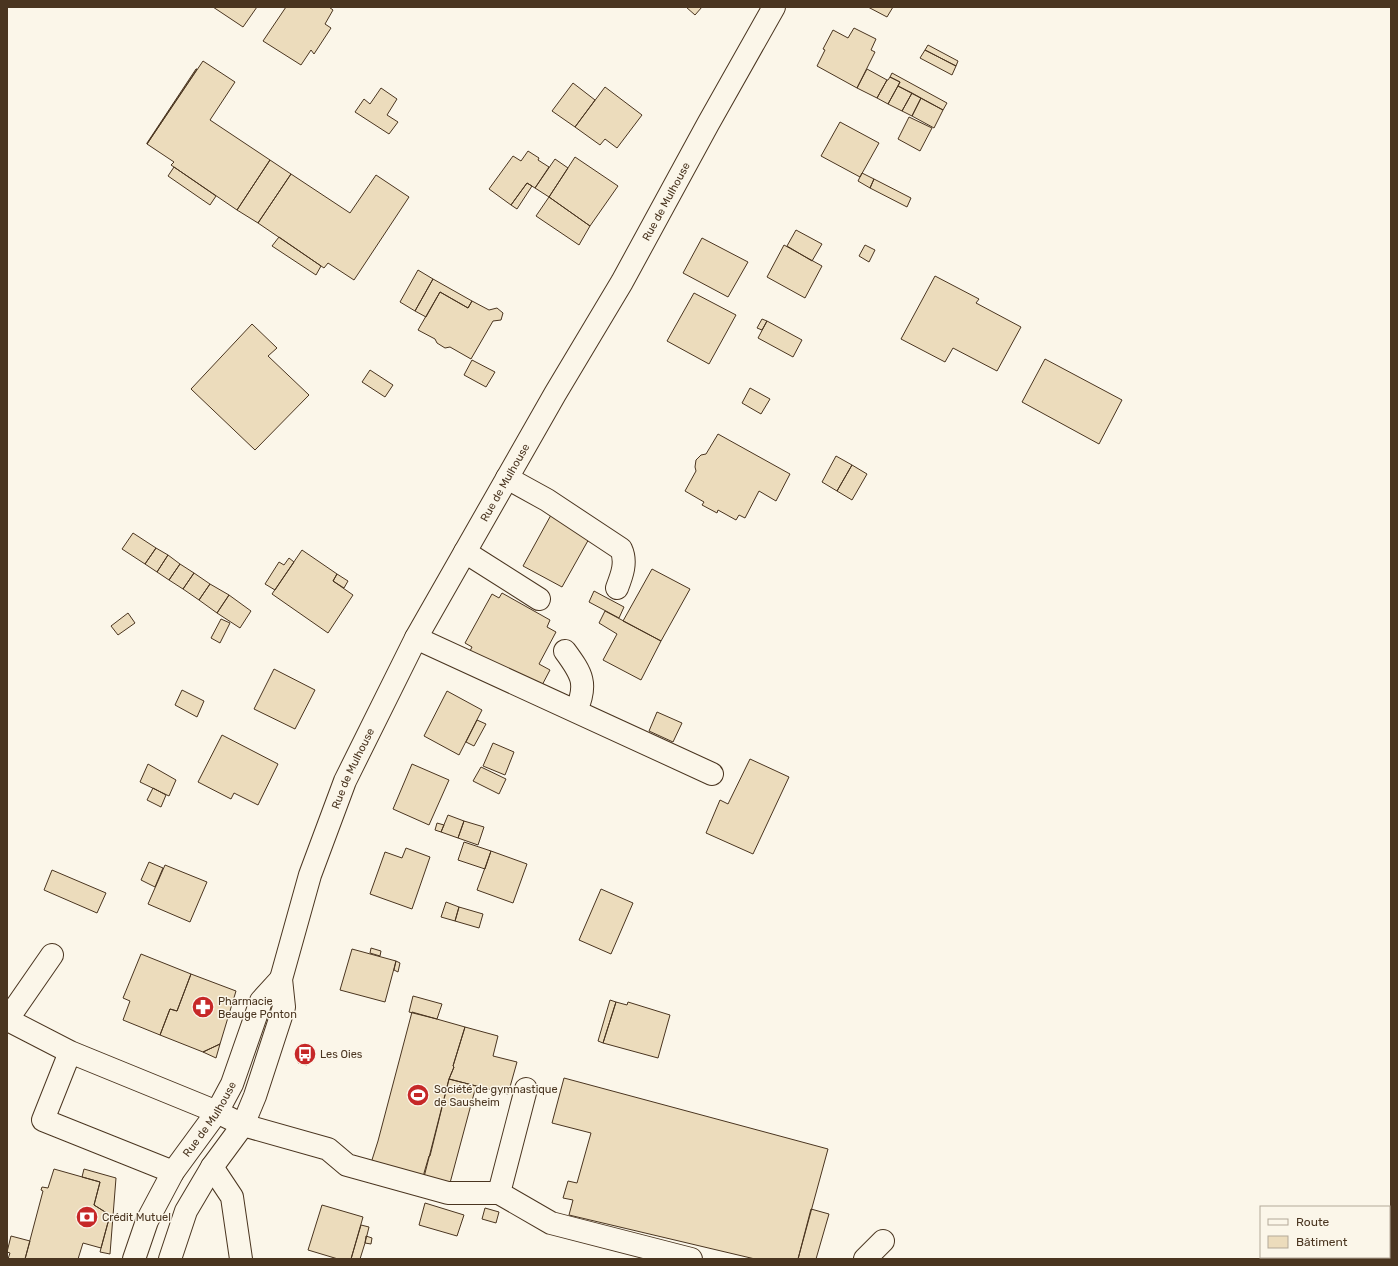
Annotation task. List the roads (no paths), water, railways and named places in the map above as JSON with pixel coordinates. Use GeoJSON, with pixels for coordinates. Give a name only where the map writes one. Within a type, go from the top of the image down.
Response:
{"type":"FeatureCollection","features":[{"type":"Feature","properties":{"kind":"main road","name":"Rue de Mulhouse"},"geometry":{"type":"LineString","coordinates":[[170,1259],[186,1212],[212,1167],[243,1125],[255,1096],[284,1007],[281,979],[310,875],[345,781],[416,638],[622,282],[774,7]]}},
{"type":"Feature","properties":{"kind":"main road"},"geometry":{"type":"LineString","coordinates":[[508,478],[547,500],[620,549],[624,556],[624,565],[617,588]]}},
{"type":"Feature","properties":{"kind":"main road"},"geometry":{"type":"LineString","coordinates":[[465,552],[539,599]]}},
{"type":"Feature","properties":{"kind":"main road"},"geometry":{"type":"LineString","coordinates":[[416,638],[712,774]]}},
{"type":"Feature","properties":{"kind":"main road"},"geometry":{"type":"LineString","coordinates":[[565,651],[578,669],[582,687],[582,698],[576,712]]}},
{"type":"Feature","properties":{"kind":"main road"},"geometry":{"type":"LineString","coordinates":[[52,955],[7,1020],[70,1052],[217,1112],[243,1125],[328,1148],[347,1165],[448,1192],[500,1193],[551,1223],[691,1259]]}},
{"type":"Feature","properties":{"kind":"main road","name":"Rue de Mulhouse"},"geometry":{"type":"LineString","coordinates":[[134,1259],[147,1221],[173,1172],[217,1112],[232,1084],[261,1001],[281,979]]}},
{"type":"Feature","properties":{"kind":"main road"},"geometry":{"type":"LineString","coordinates":[[70,1052],[43,1120],[173,1172]]}},
{"type":"Feature","properties":{"kind":"main road"},"geometry":{"type":"LineString","coordinates":[[500,1193],[526,1089]]}},
{"type":"Feature","properties":{"kind":"main road"},"geometry":{"type":"LineString","coordinates":[[212,1167],[232,1197],[241,1259]]}},
{"type":"Feature","properties":{"kind":"main road"},"geometry":{"type":"LineString","coordinates":[[866,1259],[883,1241]]}},
{"type":"Feature","properties":{"kind":"place","name":"Pharmacie Beauge Ponton"},"geometry":{"type":"Point","coordinates":[203,1007]}},
{"type":"Feature","properties":{"kind":"place","name":"Les Oies"},"geometry":{"type":"Point","coordinates":[305,1054]}},
{"type":"Feature","properties":{"kind":"place","name":"Société de gymnastique de Sausheim"},"geometry":{"type":"Point","coordinates":[418,1095]}},
{"type":"Feature","properties":{"kind":"place","name":"Crédit Mutuel"},"geometry":{"type":"Point","coordinates":[87,1217]}}]}
